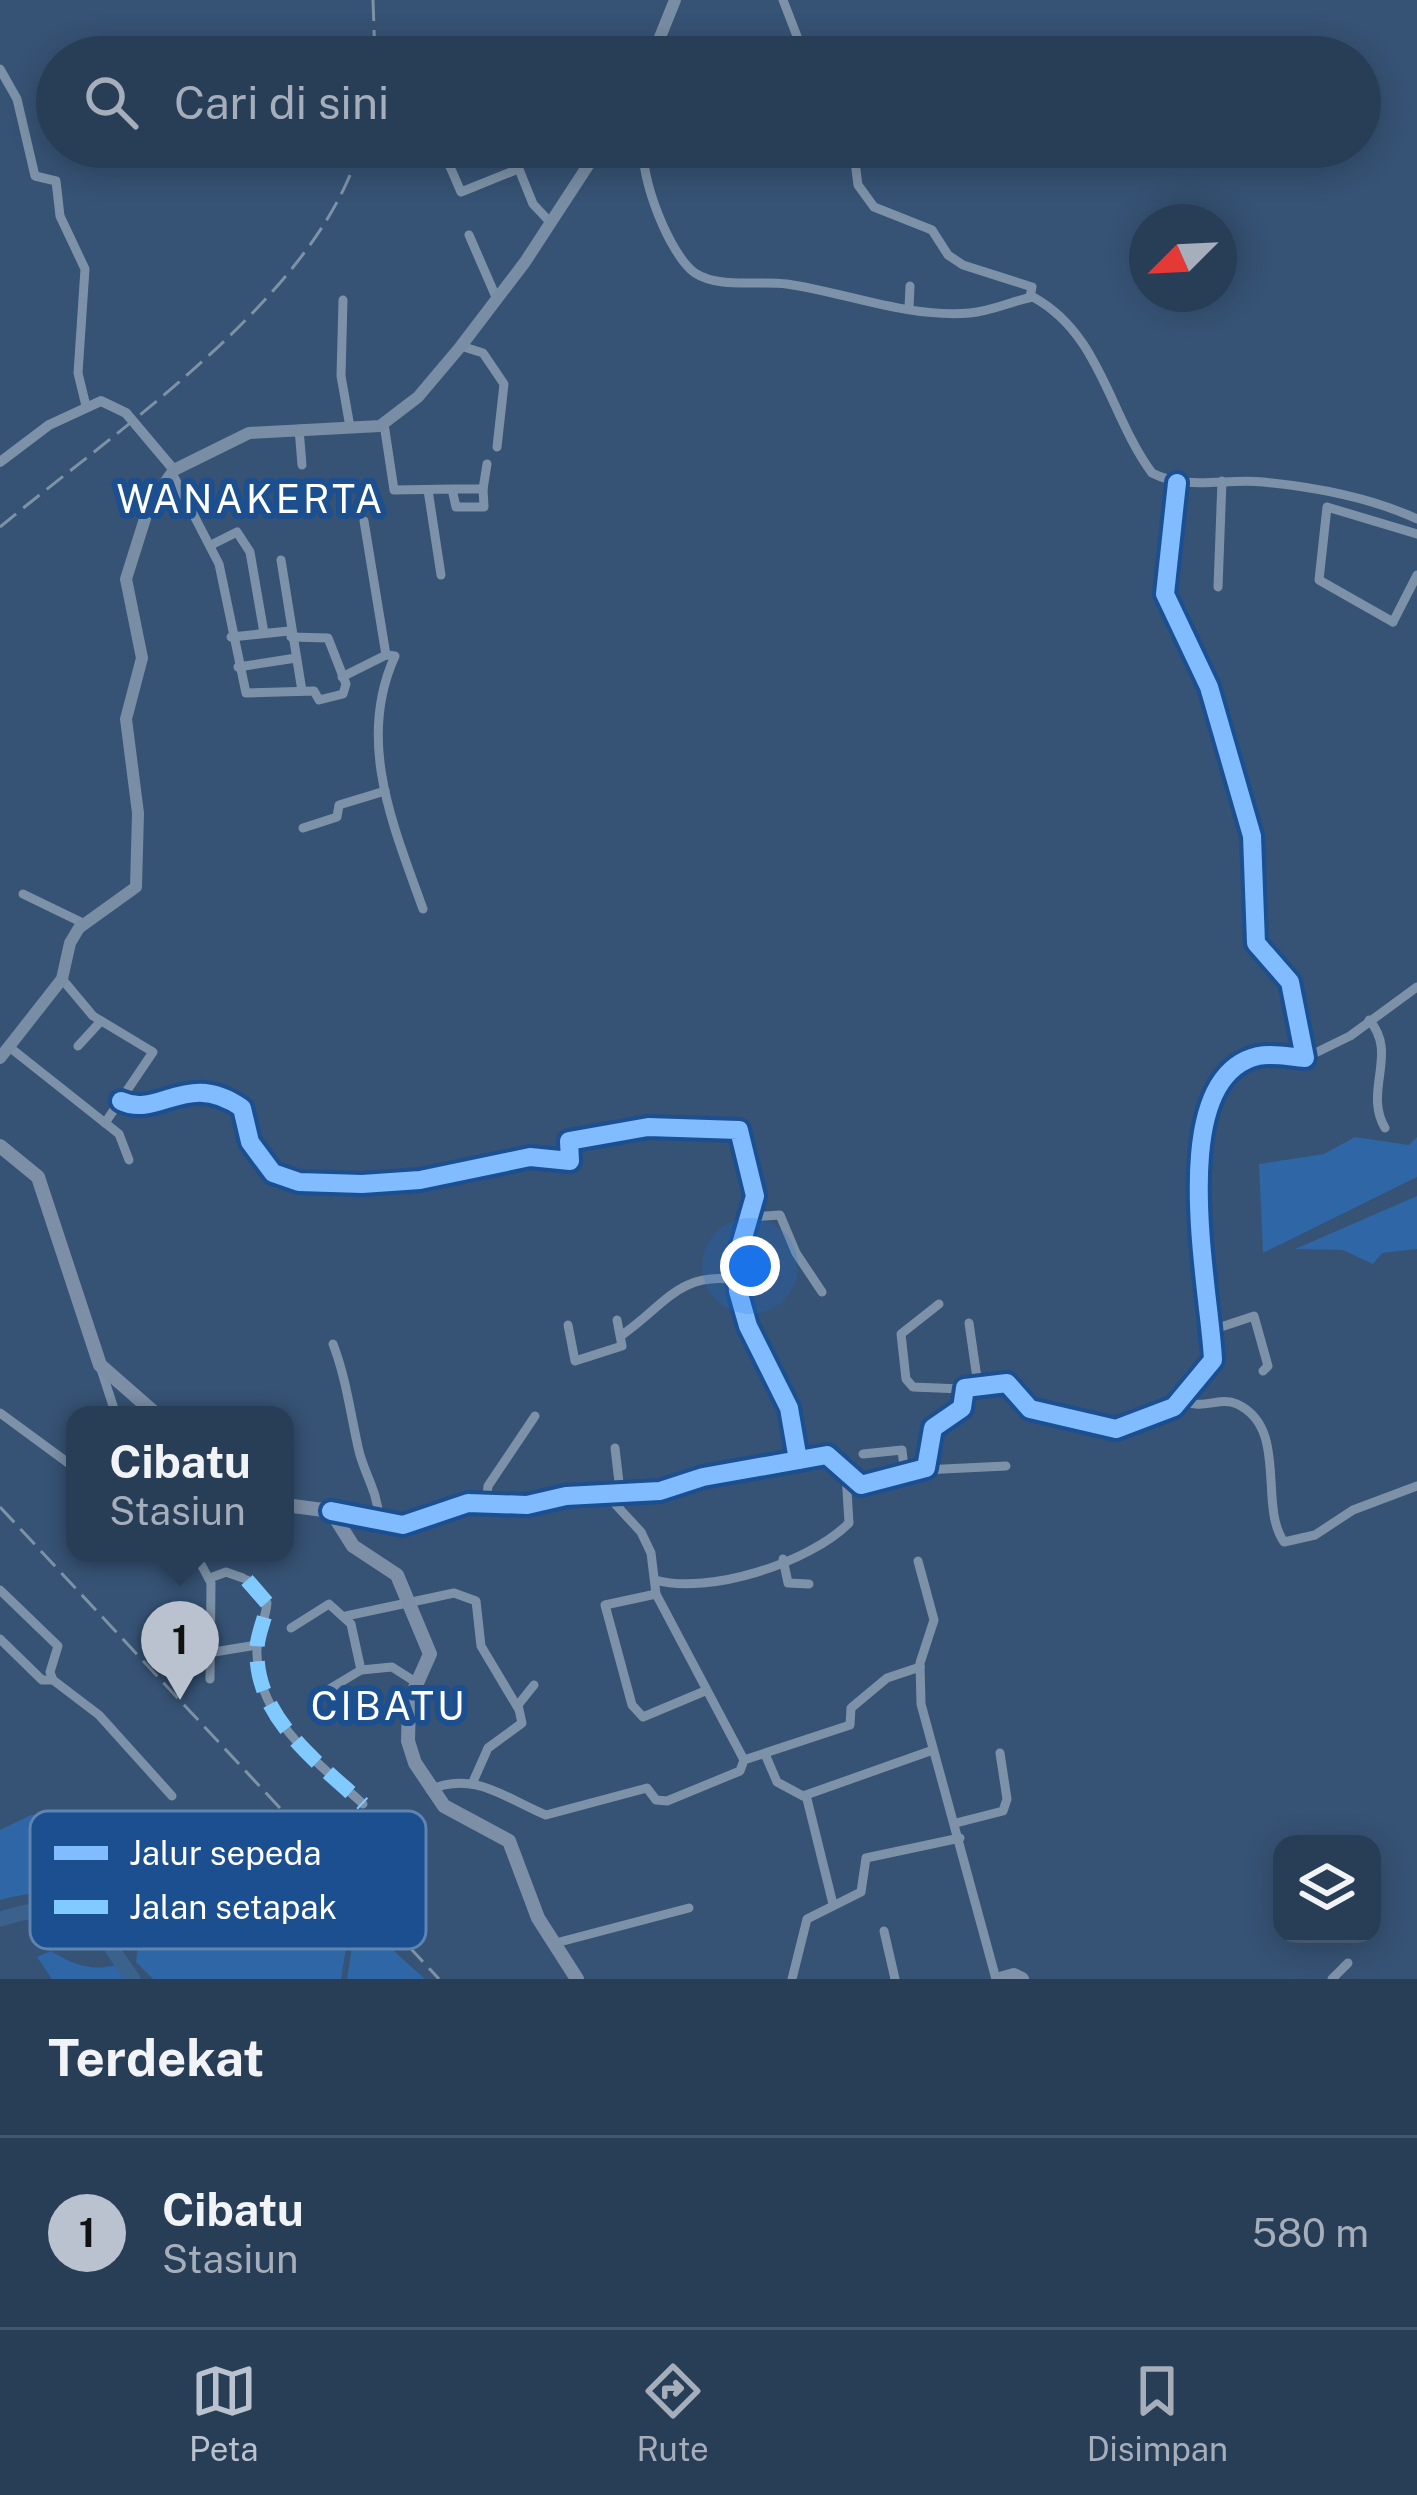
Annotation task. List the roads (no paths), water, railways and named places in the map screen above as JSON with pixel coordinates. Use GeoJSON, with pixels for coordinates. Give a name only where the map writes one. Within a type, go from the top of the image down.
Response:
{"type":"FeatureCollection","features":[{"type":"Feature","properties":{"kind":"main road"},"geometry":{"type":"LineString","coordinates":[[660,36],[675,0]]}},
{"type":"Feature","properties":{"kind":"main road"},"geometry":{"type":"LineString","coordinates":[[4,1052],[62,979],[70,943],[85,924],[136,887],[138,813],[126,719],[142,649],[126,579],[149,506],[174,470],[249,433],[384,424],[418,398],[461,346],[586,168]]}},
{"type":"Feature","properties":{"kind":"main road"},"geometry":{"type":"LineString","coordinates":[[0,1146],[38,1178],[100,1365],[147,1406]]}},
{"type":"Feature","properties":{"kind":"main road"},"geometry":{"type":"LineString","coordinates":[[294,1506],[331,1511],[353,1546],[397,1575],[430,1654],[414,1681],[408,1741],[430,1790],[444,1806],[509,1841],[552,1944],[577,1979]]}},
{"type":"Feature","properties":{"kind":"main road"},"geometry":{"type":"LineString","coordinates":[[998,1979],[1014,1975],[1022,1979]]}},
{"type":"Feature","properties":{"kind":"street"},"geometry":{"type":"LineString","coordinates":[[783,0],[797,36]]}},
{"type":"Feature","properties":{"kind":"street"},"geometry":{"type":"LineString","coordinates":[[0,69],[17,99],[35,178],[56,181],[62,220],[84,262],[78,373],[86,406]]}},
{"type":"Feature","properties":{"kind":"street"},"geometry":{"type":"LineString","coordinates":[[450,168],[459,191],[518,169],[532,204],[550,221]]}},
{"type":"Feature","properties":{"kind":"street"},"geometry":{"type":"LineString","coordinates":[[645,168],[646,185],[674,245],[694,272],[909,308],[974,313],[1031,293]]}},
{"type":"Feature","properties":{"kind":"street"},"geometry":{"type":"LineString","coordinates":[[856,168],[858,185],[874,207],[932,230],[948,255],[1031,293],[1077,330],[1148,469],[1178,483],[1265,482],[1358,497],[1417,519]]}},
{"type":"Feature","properties":{"kind":"street"},"geometry":{"type":"LineString","coordinates":[[469,235],[496,296]]}},
{"type":"Feature","properties":{"kind":"street"},"geometry":{"type":"LineString","coordinates":[[909,308],[910,286]]}},
{"type":"Feature","properties":{"kind":"street"},"geometry":{"type":"LineString","coordinates":[[343,300],[340,376],[350,427]]}},
{"type":"Feature","properties":{"kind":"street"},"geometry":{"type":"LineString","coordinates":[[461,346],[483,353],[504,384],[497,447]]}},
{"type":"Feature","properties":{"kind":"street"},"geometry":{"type":"LineString","coordinates":[[0,462],[86,406],[101,401],[118,407],[174,470],[171,480],[211,545],[219,564],[231,637],[246,693],[314,691],[319,700],[334,699],[346,690],[328,638],[264,633],[231,637]]}},
{"type":"Feature","properties":{"kind":"street"},"geometry":{"type":"LineString","coordinates":[[384,424],[394,490],[483,489]]}},
{"type":"Feature","properties":{"kind":"street"},"geometry":{"type":"LineString","coordinates":[[298,428],[302,465]]}},
{"type":"Feature","properties":{"kind":"street"},"geometry":{"type":"LineString","coordinates":[[452,489],[456,507],[484,507],[487,464]]}},
{"type":"Feature","properties":{"kind":"street"},"geometry":{"type":"LineString","coordinates":[[1218,587],[1222,481]]}},
{"type":"Feature","properties":{"kind":"street"},"geometry":{"type":"LineString","coordinates":[[1178,483],[1165,594],[1209,687],[1252,836],[1256,943],[1290,982],[1305,1058]]}},
{"type":"Feature","properties":{"kind":"street"},"geometry":{"type":"LineString","coordinates":[[428,490],[441,574]]}},
{"type":"Feature","properties":{"kind":"street"},"geometry":{"type":"LineString","coordinates":[[1393,622],[1319,580],[1327,507],[1417,534]]}},
{"type":"Feature","properties":{"kind":"street"},"geometry":{"type":"LineString","coordinates":[[364,521],[390,656],[379,687],[374,745],[423,909]]}},
{"type":"Feature","properties":{"kind":"street"},"geometry":{"type":"LineString","coordinates":[[211,545],[237,532],[250,552],[264,633]]}},
{"type":"Feature","properties":{"kind":"street"},"geometry":{"type":"LineString","coordinates":[[219,564],[248,559]]}},
{"type":"Feature","properties":{"kind":"street"},"geometry":{"type":"LineString","coordinates":[[281,560],[302,691]]}},
{"type":"Feature","properties":{"kind":"street"},"geometry":{"type":"LineString","coordinates":[[1393,622],[1417,574]]}},
{"type":"Feature","properties":{"kind":"street"},"geometry":{"type":"LineString","coordinates":[[1393,622],[1417,588]]}},
{"type":"Feature","properties":{"kind":"street"},"geometry":{"type":"LineString","coordinates":[[343,677],[406,650]]}},
{"type":"Feature","properties":{"kind":"street"},"geometry":{"type":"LineString","coordinates":[[238,667],[296,658]]}},
{"type":"Feature","properties":{"kind":"street"},"geometry":{"type":"LineString","coordinates":[[303,828],[337,817],[339,805],[385,791]]}},
{"type":"Feature","properties":{"kind":"street"},"geometry":{"type":"LineString","coordinates":[[22,894],[85,924]]}},
{"type":"Feature","properties":{"kind":"street"},"geometry":{"type":"LineString","coordinates":[[62,979],[100,1021],[153,1052],[105,1123]]}},
{"type":"Feature","properties":{"kind":"street"},"geometry":{"type":"LineString","coordinates":[[939,1304],[901,1334],[906,1378],[913,1387],[962,1389],[1007,1383],[1030,1409],[1108,1429],[1157,1417],[1183,1400],[1211,1366],[1202,1208],[1206,1105],[1216,1088],[1252,1058],[1305,1058],[1334,1046],[1417,987]]}},
{"type":"Feature","properties":{"kind":"street"},"geometry":{"type":"LineString","coordinates":[[1369,1020],[1384,1042],[1377,1103],[1385,1128]]}},
{"type":"Feature","properties":{"kind":"street"},"geometry":{"type":"LineString","coordinates":[[78,1046],[100,1021]]}},
{"type":"Feature","properties":{"kind":"street"},"geometry":{"type":"LineString","coordinates":[[4,1052],[105,1123],[124,1141],[129,1160]]}},
{"type":"Feature","properties":{"kind":"street"},"geometry":{"type":"LineString","coordinates":[[121,1101],[135,1106],[188,1091],[218,1095],[242,1108],[250,1142],[273,1173],[319,1183],[420,1180],[530,1157],[570,1161],[569,1141],[588,1134],[610,1136],[648,1127],[739,1130],[754,1190],[736,1280],[748,1327],[789,1408],[798,1460]]}},
{"type":"Feature","properties":{"kind":"street"},"geometry":{"type":"LineString","coordinates":[[752,1217],[781,1216],[796,1253],[822,1292]]}},
{"type":"Feature","properties":{"kind":"street"},"geometry":{"type":"LineString","coordinates":[[622,1335],[692,1280],[708,1276],[736,1280]]}},
{"type":"Feature","properties":{"kind":"street"},"geometry":{"type":"LineString","coordinates":[[1212,1330],[1254,1316],[1268,1366],[1263,1371]]}},
{"type":"Feature","properties":{"kind":"street"},"geometry":{"type":"LineString","coordinates":[[568,1325],[574,1361],[622,1346],[617,1320]]}},
{"type":"Feature","properties":{"kind":"street"},"geometry":{"type":"LineString","coordinates":[[969,1323],[978,1385]]}},
{"type":"Feature","properties":{"kind":"street"},"geometry":{"type":"LineString","coordinates":[[333,1344],[349,1393],[358,1451],[375,1487],[379,1520]]}},
{"type":"Feature","properties":{"kind":"street"},"geometry":{"type":"LineString","coordinates":[[100,1365],[113,1406]]}},
{"type":"Feature","properties":{"kind":"street"},"geometry":{"type":"LineString","coordinates":[[923,1470],[933,1428],[962,1408],[962,1389]]}},
{"type":"Feature","properties":{"kind":"street"},"geometry":{"type":"LineString","coordinates":[[1183,1400],[1199,1406],[1228,1402],[1251,1415],[1265,1440],[1273,1504],[1284,1543],[1315,1535],[1354,1510],[1417,1486]]}},
{"type":"Feature","properties":{"kind":"street"},"geometry":{"type":"LineString","coordinates":[[0,1413],[66,1461]]}},
{"type":"Feature","properties":{"kind":"street"},"geometry":{"type":"LineString","coordinates":[[486,1504],[488,1486],[535,1416]]}},
{"type":"Feature","properties":{"kind":"street"},"geometry":{"type":"LineString","coordinates":[[615,1448],[620,1491]]}},
{"type":"Feature","properties":{"kind":"street"},"geometry":{"type":"LineString","coordinates":[[863,1454],[902,1450],[904,1476]]}},
{"type":"Feature","properties":{"kind":"street"},"geometry":{"type":"LineString","coordinates":[[331,1511],[403,1525],[469,1503],[527,1505],[604,1492],[660,1491],[828,1455],[861,1485],[923,1470],[1006,1466]]}},
{"type":"Feature","properties":{"kind":"street"},"geometry":{"type":"LineString","coordinates":[[655,1580],[705,1587],[783,1559],[847,1526],[845,1474]]}},
{"type":"Feature","properties":{"kind":"street"},"geometry":{"type":"LineString","coordinates":[[430,1790],[451,1781],[472,1784],[551,1815],[633,1790],[650,1789],[660,1802],[680,1798],[740,1771],[744,1760],[656,1594],[641,1532],[604,1492]]}},
{"type":"Feature","properties":{"kind":"street"},"geometry":{"type":"LineString","coordinates":[[783,1559],[788,1583],[808,1584]]}},
{"type":"Feature","properties":{"kind":"street"},"geometry":{"type":"LineString","coordinates":[[918,1561],[934,1620],[920,1667],[921,1704],[998,1979]]}},
{"type":"Feature","properties":{"kind":"street"},"geometry":{"type":"LineString","coordinates":[[200,1562],[210,1578],[214,1652],[210,1679]]}},
{"type":"Feature","properties":{"kind":"street"},"geometry":{"type":"LineString","coordinates":[[210,1578],[226,1573],[245,1579],[267,1603],[257,1645],[260,1680],[286,1731],[363,1804]]}},
{"type":"Feature","properties":{"kind":"street"},"geometry":{"type":"LineString","coordinates":[[346,1616],[454,1593],[479,1604],[482,1646],[518,1708],[522,1724],[490,1745],[472,1784]]}},
{"type":"Feature","properties":{"kind":"street"},"geometry":{"type":"LineString","coordinates":[[0,1607],[4,1594],[58,1646],[52,1680]]}},
{"type":"Feature","properties":{"kind":"street"},"geometry":{"type":"LineString","coordinates":[[656,1594],[605,1605],[628,1696],[642,1718],[705,1691]]}},
{"type":"Feature","properties":{"kind":"street"},"geometry":{"type":"LineString","coordinates":[[291,1628],[329,1604],[346,1616],[361,1670]]}},
{"type":"Feature","properties":{"kind":"street"},"geometry":{"type":"LineString","coordinates":[[0,1640],[41,1680],[52,1680],[91,1706],[172,1796]]}},
{"type":"Feature","properties":{"kind":"street"},"geometry":{"type":"LineString","coordinates":[[214,1652],[257,1645]]}},
{"type":"Feature","properties":{"kind":"street"},"geometry":{"type":"LineString","coordinates":[[326,1691],[361,1670],[392,1667],[414,1681]]}},
{"type":"Feature","properties":{"kind":"street"},"geometry":{"type":"LineString","coordinates":[[744,1760],[850,1725],[849,1709],[886,1678],[920,1667]]}},
{"type":"Feature","properties":{"kind":"street"},"geometry":{"type":"LineString","coordinates":[[518,1708],[534,1685]]}},
{"type":"Feature","properties":{"kind":"street"},"geometry":{"type":"LineString","coordinates":[[765,1754],[776,1782],[806,1795],[933,1750]]}},
{"type":"Feature","properties":{"kind":"street"},"geometry":{"type":"LineString","coordinates":[[956,1822],[1003,1811],[1006,1799],[1000,1754]]}},
{"type":"Feature","properties":{"kind":"street"},"geometry":{"type":"LineString","coordinates":[[806,1795],[833,1904]]}},
{"type":"Feature","properties":{"kind":"street"},"geometry":{"type":"LineString","coordinates":[[792,1979],[807,1919],[861,1892],[866,1858],[960,1838]]}},
{"type":"Feature","properties":{"kind":"street"},"geometry":{"type":"LineString","coordinates":[[552,1944],[689,1908]]}},
{"type":"Feature","properties":{"kind":"street"},"geometry":{"type":"LineString","coordinates":[[884,1931],[895,1979]]}},
{"type":"Feature","properties":{"kind":"street"},"geometry":{"type":"LineString","coordinates":[[1332,1979],[1348,1964]]}},
{"type":"Feature","properties":{"kind":"waterway"},"geometry":{"type":"LineString","coordinates":[[0,1919],[30,1912]]}},
{"type":"Feature","properties":{"kind":"waterway"},"geometry":{"type":"LineString","coordinates":[[112,1949],[133,1979]]}},
{"type":"Feature","properties":{"kind":"railway"},"geometry":{"type":"LineString","coordinates":[[373,0],[374,36]]}},
{"type":"Feature","properties":{"kind":"railway"},"geometry":{"type":"LineString","coordinates":[[0,527],[154,403],[258,307],[302,255],[337,202],[351,168]]}},
{"type":"Feature","properties":{"kind":"railway"},"geometry":{"type":"LineString","coordinates":[[0,1507],[283,1811]]}},
{"type":"Feature","properties":{"kind":"railway"},"geometry":{"type":"LineString","coordinates":[[411,1949],[439,1979]]}},
{"type":"Feature","properties":{"kind":"place","name":"Cibatu"},"geometry":{"type":"Point","coordinates":[180,1700]}},
{"type":"Feature","properties":{"kind":"district","name":"WANAKERTA"},"geometry":{"type":"Point","coordinates":[251,499]}},
{"type":"Feature","properties":{"kind":"district","name":"CIBATU"},"geometry":{"type":"Point","coordinates":[389,1706]}}]}
